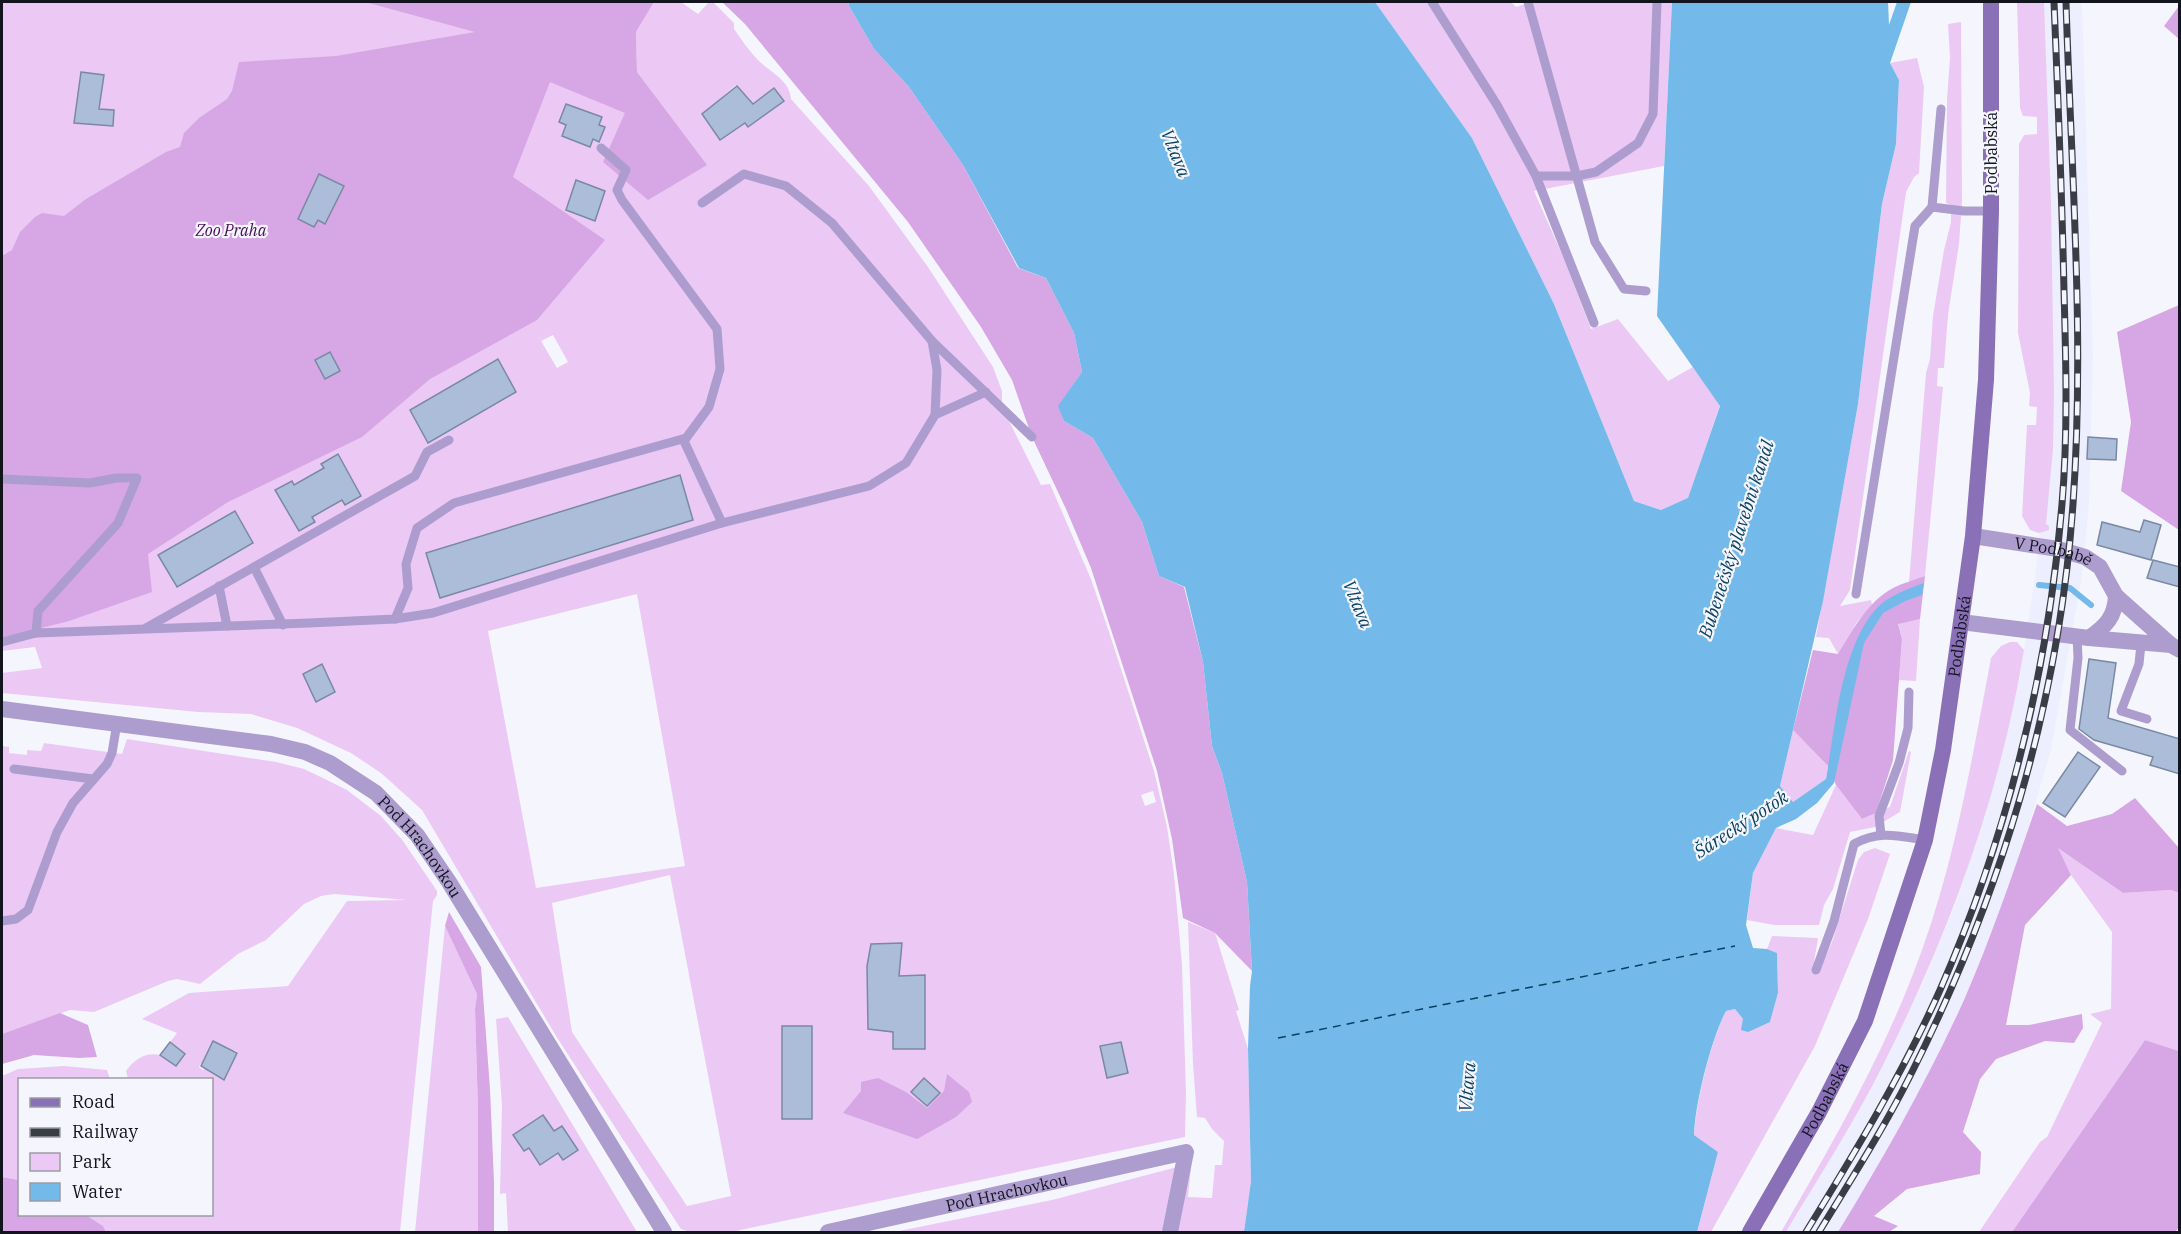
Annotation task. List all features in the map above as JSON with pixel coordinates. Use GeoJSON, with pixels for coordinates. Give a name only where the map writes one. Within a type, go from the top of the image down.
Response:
{"type":"FeatureCollection","features":[{"type":"Feature","properties":{"kind":"main road","name":"Podbabská"},"geometry":{"type":"LineString","coordinates":[[1750,1233],[1819,1112],[1865,1021],[1925,840],[1943,750],[1973,536],[1986,380],[1991,211],[1990,2]]}},
{"type":"Feature","properties":{"kind":"street","name":"V Podbabě"},"geometry":{"type":"LineString","coordinates":[[1973,536],[2058,549],[2085,557],[2100,567],[2116,596],[2175,647]]}},
{"type":"Feature","properties":{"kind":"street"},"geometry":{"type":"LineString","coordinates":[[2083,637],[2105,627],[2115,610],[2116,596]]}},
{"type":"Feature","properties":{"kind":"street","name":"V Podbabě"},"geometry":{"type":"LineString","coordinates":[[1961,622],[2083,637],[2140,647],[2175,647]]}},
{"type":"Feature","properties":{"kind":"street","name":"Pod Hrachovkou"},"geometry":{"type":"LineString","coordinates":[[2,709],[271,744],[304,752],[330,763],[376,793],[417,835],[449,882],[664,1233]]}},
{"type":"Feature","properties":{"kind":"street","name":"Pod Hrachovkou"},"geometry":{"type":"LineString","coordinates":[[828,1233],[1186,1152],[1170,1233]]}},
{"type":"Feature","properties":{"kind":"lane"},"geometry":{"type":"LineString","coordinates":[[1432,2],[1497,105],[1536,176],[1594,322]]}},
{"type":"Feature","properties":{"kind":"lane"},"geometry":{"type":"LineString","coordinates":[[1528,2],[1595,242],[1624,289],[1646,291]]}},
{"type":"Feature","properties":{"kind":"lane"},"geometry":{"type":"LineString","coordinates":[[1536,176],[1577,176],[1596,172],[1638,143],[1653,114],[1657,2]]}},
{"type":"Feature","properties":{"kind":"lane"},"geometry":{"type":"LineString","coordinates":[[1856,594],[1915,226],[1932,207],[1941,109]]}},
{"type":"Feature","properties":{"kind":"lane"},"geometry":{"type":"LineString","coordinates":[[601,148],[626,170],[617,190],[622,200],[717,329],[720,369],[709,407],[684,441],[722,523]]}},
{"type":"Feature","properties":{"kind":"lane"},"geometry":{"type":"LineString","coordinates":[[702,203],[744,174],[786,186],[832,223],[932,341],[1032,437]]}},
{"type":"Feature","properties":{"kind":"lane"},"geometry":{"type":"LineString","coordinates":[[1932,207],[1964,211],[1991,211]]}},
{"type":"Feature","properties":{"kind":"lane"},"geometry":{"type":"LineString","coordinates":[[2,642],[36,633],[283,625],[395,619],[433,613],[722,523],[868,486],[906,463],[935,416],[937,370],[932,341]]}},
{"type":"Feature","properties":{"kind":"lane"},"geometry":{"type":"LineString","coordinates":[[935,416],[987,392]]}},
{"type":"Feature","properties":{"kind":"lane"},"geometry":{"type":"LineString","coordinates":[[395,619],[408,588],[406,564],[417,528],[454,503],[686,438]]}},
{"type":"Feature","properties":{"kind":"lane"},"geometry":{"type":"LineString","coordinates":[[145,629],[415,476],[427,452],[449,440]]}},
{"type":"Feature","properties":{"kind":"lane"},"geometry":{"type":"LineString","coordinates":[[2,479],[90,483],[116,478],[137,478],[118,523],[38,611],[36,633]]}},
{"type":"Feature","properties":{"kind":"lane"},"geometry":{"type":"LineString","coordinates":[[254,567],[283,625]]}},
{"type":"Feature","properties":{"kind":"lane"},"geometry":{"type":"LineString","coordinates":[[219,586],[227,626]]}},
{"type":"Feature","properties":{"kind":"lane"},"geometry":{"type":"LineString","coordinates":[[2083,637],[2078,658],[2070,730],[2122,771]]}},
{"type":"Feature","properties":{"kind":"lane"},"geometry":{"type":"LineString","coordinates":[[2140,647],[2139,664],[2121,711],[2147,719]]}},
{"type":"Feature","properties":{"kind":"lane"},"geometry":{"type":"LineString","coordinates":[[1881,835],[1879,816],[1899,763],[1908,728],[1909,692]]}},
{"type":"Feature","properties":{"kind":"lane"},"geometry":{"type":"LineString","coordinates":[[2,921],[16,919],[28,910],[57,832],[73,803],[107,764],[112,753],[117,723]]}},
{"type":"Feature","properties":{"kind":"lane"},"geometry":{"type":"LineString","coordinates":[[14,769],[93,779]]}},
{"type":"Feature","properties":{"kind":"lane"},"geometry":{"type":"LineString","coordinates":[[1816,970],[1834,921],[1854,844],[1869,835],[1925,840]]}},
{"type":"Feature","properties":{"kind":"shaded area"},"geometry":{"type":"Polygon","coordinates":[[[2036,2],[2082,2],[2093,355],[2089,505],[2081,582],[2051,750],[1999,915],[1964,1000],[1923,1085],[1884,1156],[1838,1232],[1786,1232],[1845,1134],[1923,982],[1957,900],[1984,819],[2020,676],[2035,576],[2043,501],[2036,2]]]}},
{"type":"Feature","properties":{"kind":"green space"},"geometry":{"type":"Polygon","coordinates":[[[2,2],[598,2],[565,55],[694,150],[637,72],[636,32],[654,2],[681,2],[698,14],[709,2],[713,2],[734,23],[734,29],[751,53],[783,81],[790,92],[791,99],[869,186],[928,267],[993,367],[1002,391],[1002,407],[1041,485],[1050,484],[1091,579],[1154,771],[1167,827],[1174,874],[1182,965],[1185,1137],[731,1232],[690,1232],[681,1229],[556,1036],[422,810],[381,773],[351,753],[297,728],[251,714],[198,712],[2,693],[2,673],[42,668],[35,647],[2,651],[2,2]],[[736,85],[702,114],[720,139],[745,123],[749,127],[760,118],[750,106],[753,103],[746,95],[743,97],[736,85]],[[553,335],[541,341],[557,368],[568,362],[553,335]],[[497,360],[410,410],[428,442],[516,392],[497,360]],[[338,455],[321,464],[324,468],[294,485],[291,481],[275,491],[299,531],[315,522],[312,517],[342,500],[345,505],[361,496],[338,455]],[[680,476],[441,598],[693,520],[680,476]],[[235,511],[158,555],[176,587],[253,544],[235,511]],[[637,594],[488,631],[536,888],[685,866],[637,594]],[[322,665],[303,674],[316,701],[335,692],[322,665]],[[1153,791],[1141,795],[1145,806],[1156,802],[1153,791]],[[670,875],[552,903],[572,1032],[687,1206],[731,1196],[670,875]],[[902,943],[871,944],[869,955],[901,954],[902,943]],[[867,966],[868,1028],[881,1030],[888,966],[867,966]],[[893,976],[893,1049],[925,1049],[925,976],[893,976]],[[782,1026],[782,1119],[812,1119],[782,1026]],[[1121,1042],[1100,1046],[1107,1078],[1128,1073],[1121,1042]],[[924,1078],[911,1092],[927,1106],[939,1093],[924,1078]]]}},
{"type":"Feature","properties":{"kind":"green space","name":"Zoo Praha"},"geometry":{"type":"Polygon","coordinates":[[[365,2],[654,2],[636,32],[637,72],[707,165],[648,200],[603,162],[625,113],[550,82],[513,177],[605,240],[537,320],[430,379],[362,437],[228,502],[148,554],[152,592],[69,621],[2,638],[2,256],[12,250],[20,232],[35,217],[42,213],[64,216],[86,199],[166,152],[180,147],[184,133],[199,118],[227,99],[232,91],[239,62],[336,56],[475,32],[365,2]]]}},
{"type":"Feature","properties":{"kind":"green space"},"geometry":{"type":"Polygon","coordinates":[[[722,2],[848,2],[874,49],[909,87],[963,165],[1018,268],[1046,278],[1074,333],[1082,372],[1059,406],[1064,421],[1093,438],[1142,522],[1159,576],[1184,587],[1203,662],[1212,746],[1222,773],[1247,882],[1252,971],[1215,933],[1183,918],[1172,839],[1157,771],[1091,568],[1032,437],[1012,380],[981,327],[908,222],[745,24],[722,2]]]}},
{"type":"Feature","properties":{"kind":"green space"},"geometry":{"type":"Polygon","coordinates":[[[1375,2],[1511,2],[1516,7],[1531,2],[1672,2],[1664,166],[1534,191],[1591,329],[1618,319],[1668,381],[1693,367],[1720,405],[1688,499],[1661,510],[1634,501],[1554,304],[1472,138],[1375,2]]]}},
{"type":"Feature","properties":{"kind":"green space"},"geometry":{"type":"Polygon","coordinates":[[[2017,2],[2044,2],[2051,202],[2054,393],[2053,449],[2046,524],[2049,530],[2039,533],[2030,530],[2022,516],[2027,425],[2036,425],[2037,407],[2029,406],[2030,393],[2018,333],[2019,144],[2024,135],[2037,134],[2037,117],[2023,116],[2020,108],[2017,2]]]}},
{"type":"Feature","properties":{"kind":"green space"},"geometry":{"type":"Polygon","coordinates":[[[2179,6],[2179,39],[2164,26],[2179,6]]]}},
{"type":"Feature","properties":{"kind":"green space"},"geometry":{"type":"Polygon","coordinates":[[[1961,22],[1962,201],[1959,244],[1948,315],[1944,368],[1938,368],[1937,386],[1943,387],[1925,576],[1909,582],[1926,373],[1930,359],[1933,316],[1951,222],[1951,205],[1946,203],[1947,99],[1950,58],[1948,24],[1961,22]]]}},
{"type":"Feature","properties":{"kind":"green space"},"geometry":{"type":"Polygon","coordinates":[[[1917,58],[1924,87],[1919,173],[1914,177],[1906,192],[1850,590],[1840,606],[1871,600],[1872,605],[1857,622],[1838,654],[1829,638],[1816,637],[1858,404],[1882,204],[1896,144],[1899,80],[1890,63],[1917,58]]]}},
{"type":"Feature","properties":{"kind":"green space"},"geometry":{"type":"Polygon","coordinates":[[[2179,305],[2179,530],[2121,491],[2131,422],[2117,332],[2179,305]]]}},
{"type":"Feature","properties":{"kind":"green space"},"geometry":{"type":"Polygon","coordinates":[[[1925,576],[1920,619],[1898,624],[1902,639],[1893,760],[1876,813],[1862,819],[1836,785],[1828,766],[1793,730],[1813,650],[1838,654],[1861,617],[1876,601],[1893,588],[1925,576]]]}},
{"type":"Feature","properties":{"kind":"green space"},"geometry":{"type":"Polygon","coordinates":[[[1920,619],[1916,681],[1899,680],[1902,639],[1898,623],[1920,619]]]}},
{"type":"Feature","properties":{"kind":"green space"},"geometry":{"type":"Polygon","coordinates":[[[2017,642],[2024,650],[2014,704],[1987,810],[1951,913],[1908,1013],[1873,1085],[1786,1232],[1781,1232],[1869,1074],[1913,974],[1939,897],[1960,818],[1991,658],[2001,646],[2017,642]]]}},
{"type":"Feature","properties":{"kind":"green space"},"geometry":{"type":"Polygon","coordinates":[[[1793,730],[1828,766],[1826,779],[1793,802],[1780,786],[1793,730]]]}},
{"type":"Feature","properties":{"kind":"green space"},"geometry":{"type":"Polygon","coordinates":[[[127,739],[276,762],[304,769],[347,790],[381,816],[403,841],[437,891],[437,895],[433,901],[400,1232],[106,1232],[103,1226],[88,1216],[213,1216],[213,1078],[128,1078],[126,1071],[136,1060],[145,1056],[154,1054],[161,1056],[176,1066],[185,1054],[170,1042],[177,1033],[142,1019],[189,993],[288,986],[347,901],[407,900],[334,894],[321,896],[304,904],[266,940],[238,954],[200,984],[177,979],[168,981],[94,1012],[70,1010],[2,1034],[2,746],[9,747],[9,753],[27,755],[27,750],[41,751],[44,743],[122,754],[127,739]],[[213,1041],[204,1063],[201,1063],[199,1067],[203,1070],[236,1056],[238,1052],[234,1050],[232,1052],[213,1041]]]}},
{"type":"Feature","properties":{"kind":"green space"},"geometry":{"type":"Polygon","coordinates":[[[1909,751],[1911,752],[1900,812],[1875,827],[1850,832],[1833,889],[1824,905],[1819,925],[1774,925],[1747,920],[1753,873],[1776,828],[1813,835],[1836,785],[1862,819],[1890,807],[1909,751]]]}},
{"type":"Feature","properties":{"kind":"green space"},"geometry":{"type":"Polygon","coordinates":[[[2135,798],[2179,848],[2179,893],[2171,890],[2123,893],[2058,848],[2071,875],[2025,925],[2006,1025],[2029,1025],[2082,1014],[2083,1028],[2074,1043],[2045,1041],[1996,1059],[1980,1079],[1963,1132],[1981,1152],[1980,1174],[1907,1189],[1874,1216],[1898,1226],[1889,1232],[1838,1232],[1904,1118],[1964,1000],[2037,804],[2067,826],[2112,814],[2135,798]]]}},
{"type":"Feature","properties":{"kind":"green space"},"geometry":{"type":"Polygon","coordinates":[[[2057,847],[2123,893],[2171,890],[2179,893],[2179,1051],[2145,1040],[2012,1232],[1979,1232],[2040,1142],[2047,1137],[2102,1023],[2090,1014],[2111,1009],[2112,932],[2071,875],[2057,847]]]}},
{"type":"Feature","properties":{"kind":"green space"},"geometry":{"type":"Polygon","coordinates":[[[1875,848],[1890,854],[1868,919],[1815,1046],[1711,1232],[1697,1232],[1718,1152],[1694,1135],[1695,1122],[1701,1089],[1720,1023],[1726,1011],[1735,1009],[1743,1019],[1770,1022],[1778,993],[1777,953],[1767,949],[1772,936],[1818,938],[1813,968],[1819,971],[1832,942],[1858,860],[1864,852],[1875,848]]]}},
{"type":"Feature","properties":{"kind":"green space"},"geometry":{"type":"Polygon","coordinates":[[[449,912],[481,967],[490,1089],[494,1232],[478,1232],[475,1009],[477,994],[445,926],[449,912]]]}},
{"type":"Feature","properties":{"kind":"green space"},"geometry":{"type":"Polygon","coordinates":[[[1188,922],[1215,933],[1239,1010],[1236,1011],[1248,1049],[1251,1181],[1244,1232],[1173,1232],[1191,1166],[1188,1197],[1212,1198],[1215,1165],[1222,1165],[1224,1141],[1205,1118],[1197,1117],[1188,922]]]}},
{"type":"Feature","properties":{"kind":"green space"},"geometry":{"type":"Polygon","coordinates":[[[445,926],[477,994],[475,1009],[478,1232],[415,1232],[445,926]]]}},
{"type":"Feature","properties":{"kind":"green space"},"geometry":{"type":"Polygon","coordinates":[[[60,1013],[88,1025],[97,1057],[34,1055],[2,1064],[2,1034],[60,1013]]]}},
{"type":"Feature","properties":{"kind":"green space"},"geometry":{"type":"Polygon","coordinates":[[[508,1017],[637,1232],[508,1232],[506,1193],[500,1194],[502,1106],[496,1019],[508,1017]],[[543,1115],[514,1135],[524,1151],[529,1148],[558,1153],[578,1150],[562,1126],[554,1131],[543,1115]]]}},
{"type":"Feature","properties":{"kind":"green space"},"geometry":{"type":"Polygon","coordinates":[[[2145,1040],[2179,1051],[2179,1228],[2175,1232],[2012,1232],[2145,1040]]]}},
{"type":"Feature","properties":{"kind":"green space"},"geometry":{"type":"Polygon","coordinates":[[[64,1066],[107,1070],[110,1078],[18,1078],[18,1180],[2,1177],[2,1076],[18,1069],[64,1066]]]}},
{"type":"Feature","properties":{"kind":"green space"},"geometry":{"type":"Polygon","coordinates":[[[947,1074],[969,1092],[972,1102],[956,1117],[917,1139],[843,1113],[861,1091],[861,1082],[878,1078],[906,1092],[927,1108],[944,1091],[947,1074]]]}},
{"type":"Feature","properties":{"kind":"green space"},"geometry":{"type":"Polygon","coordinates":[[[1177,1167],[1166,1232],[894,1232],[1052,1200],[1177,1167]]]}},
{"type":"Feature","properties":{"kind":"green space"},"geometry":{"type":"Polygon","coordinates":[[[2,1177],[18,1180],[18,1216],[88,1216],[103,1226],[106,1232],[2,1232],[2,1177]]]}},
{"type":"Feature","properties":{"kind":"water"},"geometry":{"type":"Polygon","coordinates":[[[848,2],[1375,2],[1472,138],[1554,304],[1634,501],[1661,510],[1688,498],[1720,406],[1657,316],[1672,2],[1888,2],[1889,25],[1897,2],[1911,2],[1890,63],[1899,80],[1896,144],[1882,204],[1858,404],[1823,601],[1780,786],[1793,802],[1826,779],[1841,690],[1847,666],[1864,625],[1881,604],[1905,590],[1924,583],[1922,595],[1883,613],[1864,643],[1834,783],[1817,803],[1796,819],[1776,828],[1753,873],[1746,925],[1753,948],[1767,949],[1777,953],[1778,993],[1770,1022],[1748,1032],[1741,1030],[1743,1019],[1735,1009],[1726,1011],[1720,1023],[1710,1054],[1695,1122],[1694,1135],[1718,1152],[1697,1232],[1244,1232],[1251,1181],[1248,1049],[1252,971],[1247,882],[1222,773],[1212,746],[1203,662],[1185,587],[1159,576],[1142,522],[1093,438],[1064,421],[1058,406],[1082,372],[1074,333],[1046,278],[1019,268],[963,165],[909,87],[874,49],[848,2]]]}},
{"type":"Feature","properties":{"kind":"building"},"geometry":{"type":"Polygon","coordinates":[[[81,72],[104,75],[99,109],[114,110],[113,126],[74,123],[81,72]]]}},
{"type":"Feature","properties":{"kind":"building"},"geometry":{"type":"Polygon","coordinates":[[[737,86],[753,104],[774,88],[784,101],[748,127],[745,123],[720,140],[702,114],[737,86]]]}},
{"type":"Feature","properties":{"kind":"building"},"geometry":{"type":"Polygon","coordinates":[[[566,104],[602,117],[599,125],[605,127],[599,142],[593,139],[590,147],[562,136],[566,125],[559,122],[566,104]]]}},
{"type":"Feature","properties":{"kind":"building"},"geometry":{"type":"Polygon","coordinates":[[[319,174],[344,186],[325,224],[318,220],[314,227],[298,219],[319,174]]]}},
{"type":"Feature","properties":{"kind":"building"},"geometry":{"type":"Polygon","coordinates":[[[576,180],[605,191],[595,221],[566,210],[576,180]]]}},
{"type":"Feature","properties":{"kind":"building"},"geometry":{"type":"Polygon","coordinates":[[[330,352],[340,371],[325,379],[315,360],[330,352]]]}},
{"type":"Feature","properties":{"kind":"building"},"geometry":{"type":"Polygon","coordinates":[[[498,359],[516,392],[428,443],[410,410],[498,359]]]}},
{"type":"Feature","properties":{"kind":"building"},"geometry":{"type":"Polygon","coordinates":[[[2088,437],[2117,439],[2116,460],[2087,459],[2088,437]]]}},
{"type":"Feature","properties":{"kind":"building"},"geometry":{"type":"Polygon","coordinates":[[[338,454],[361,496],[345,505],[342,500],[312,517],[315,522],[299,531],[275,490],[292,481],[294,485],[324,468],[321,464],[338,454]]]}},
{"type":"Feature","properties":{"kind":"building"},"geometry":{"type":"Polygon","coordinates":[[[680,475],[693,520],[440,598],[426,553],[680,475]]]}},
{"type":"Feature","properties":{"kind":"building"},"geometry":{"type":"Polygon","coordinates":[[[235,511],[253,543],[177,587],[158,555],[235,511]]]}},
{"type":"Feature","properties":{"kind":"building"},"geometry":{"type":"Polygon","coordinates":[[[2144,520],[2161,525],[2151,560],[2097,545],[2102,522],[2140,532],[2144,520]]]}},
{"type":"Feature","properties":{"kind":"building"},"geometry":{"type":"Polygon","coordinates":[[[2153,560],[2180,567],[2180,587],[2147,578],[2153,560]]]}},
{"type":"Feature","properties":{"kind":"building"},"geometry":{"type":"Polygon","coordinates":[[[2089,659],[2116,663],[2108,718],[2180,739],[2180,774],[2150,765],[2153,757],[2094,740],[2079,729],[2089,659]]]}},
{"type":"Feature","properties":{"kind":"building"},"geometry":{"type":"Polygon","coordinates":[[[322,664],[335,692],[316,702],[303,674],[322,664]]]}},
{"type":"Feature","properties":{"kind":"building"},"geometry":{"type":"Polygon","coordinates":[[[2078,752],[2100,767],[2065,817],[2043,803],[2078,752]]]}},
{"type":"Feature","properties":{"kind":"building"},"geometry":{"type":"Polygon","coordinates":[[[902,943],[899,976],[925,975],[925,1049],[893,1049],[893,1032],[868,1029],[867,966],[871,944],[902,943]]]}},
{"type":"Feature","properties":{"kind":"building"},"geometry":{"type":"Polygon","coordinates":[[[782,1026],[812,1026],[812,1119],[782,1119],[782,1026]]]}},
{"type":"Feature","properties":{"kind":"building"},"geometry":{"type":"Polygon","coordinates":[[[213,1041],[237,1053],[224,1080],[201,1066],[213,1041]]]}},
{"type":"Feature","properties":{"kind":"building"},"geometry":{"type":"Polygon","coordinates":[[[170,1042],[185,1054],[176,1066],[160,1055],[170,1042]]]}},
{"type":"Feature","properties":{"kind":"building"},"geometry":{"type":"Polygon","coordinates":[[[1121,1042],[1128,1073],[1107,1078],[1100,1046],[1121,1042]]]}},
{"type":"Feature","properties":{"kind":"building"},"geometry":{"type":"Polygon","coordinates":[[[924,1078],[940,1093],[927,1106],[911,1092],[924,1078]]]}},
{"type":"Feature","properties":{"kind":"building"},"geometry":{"type":"Polygon","coordinates":[[[543,1115],[554,1131],[562,1126],[578,1150],[563,1160],[558,1153],[540,1165],[529,1148],[524,1151],[513,1135],[543,1115]]]}},
{"type":"Feature","properties":{"kind":"waterway","name":"Šárecký potok"},"geometry":{"type":"LineString","coordinates":[[2039,585],[2070,588],[2091,605]]}},
{"type":"Feature","properties":{"kind":"ferry route"},"geometry":{"type":"LineString","coordinates":[[1278,1038],[1735,946]]}},
{"type":"Feature","properties":{"kind":"railway"},"geometry":{"type":"LineString","coordinates":[[1806,1232],[1894,1083],[1940,990],[1985,873],[2021,752],[2035,691],[2055,567],[2065,451],[2065,318],[2054,2]]}},
{"type":"Feature","properties":{"kind":"railway"},"geometry":{"type":"LineString","coordinates":[[1819,1232],[1900,1096],[1942,1009],[1971,940],[2020,798],[2039,726],[2054,653],[2066,579],[2073,504],[2078,379],[2076,253],[2066,2]]}},
{"type":"Feature","properties":{"kind":"water label","name":"Vltava"},"geometry":{"type":"Point","coordinates":[1176,153]}},
{"type":"Feature","properties":{"kind":"water label","name":"Bubenečský plavební kanál"},"geometry":{"type":"Point","coordinates":[1736,539]}},
{"type":"Feature","properties":{"kind":"water label","name":"Vltava"},"geometry":{"type":"Point","coordinates":[1358,604]}},
{"type":"Feature","properties":{"kind":"water label","name":"Vltava"},"geometry":{"type":"Point","coordinates":[1467,1087]}}]}
